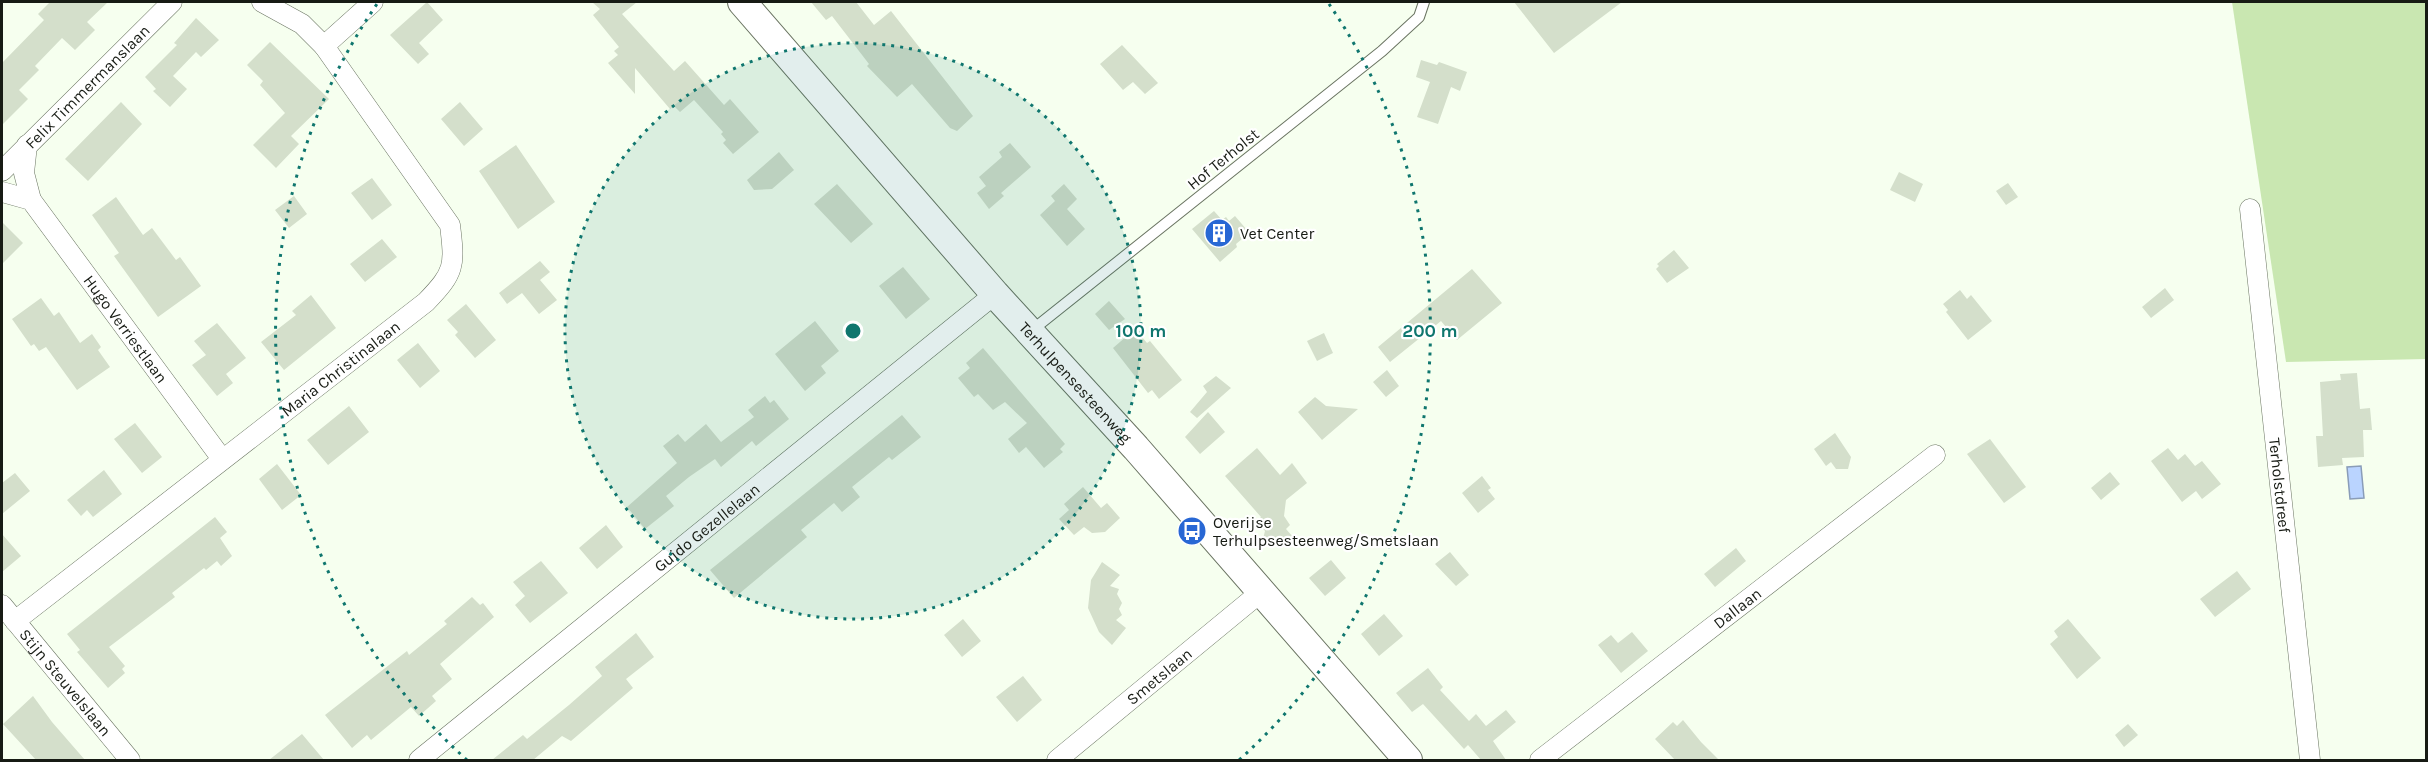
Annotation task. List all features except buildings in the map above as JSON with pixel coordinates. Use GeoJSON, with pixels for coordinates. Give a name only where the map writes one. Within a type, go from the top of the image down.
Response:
{"type":"FeatureCollection","features":[{"type":"Feature","properties":{"kind":"main road","name":"Terhulpensesteenweg"},"geometry":{"type":"LineString","coordinates":[[742,2],[995,294],[1136,448],[1408,760]]}},
{"type":"Feature","properties":{"kind":"street","name":"Felix Timmermanslaan"},"geometry":{"type":"LineString","coordinates":[[2,171],[172,2]]}},
{"type":"Feature","properties":{"kind":"street","name":"Maria Christinalaan"},"geometry":{"type":"LineString","coordinates":[[15,621],[426,303],[445,282],[454,260],[450,225],[324,46],[302,24],[262,2]]}},
{"type":"Feature","properties":{"kind":"street"},"geometry":{"type":"LineString","coordinates":[[324,46],[373,2]]}},
{"type":"Feature","properties":{"kind":"street","name":"Hugo Verriestlaan"},"geometry":{"type":"LineString","coordinates":[[27,145],[24,173],[31,200],[222,459]]}},
{"type":"Feature","properties":{"kind":"street"},"geometry":{"type":"LineString","coordinates":[[2,192],[31,200]]}},
{"type":"Feature","properties":{"kind":"street","name":"Terholstdreef"},"geometry":{"type":"LineString","coordinates":[[2250,209],[2310,760]]}},
{"type":"Feature","properties":{"kind":"street","name":"Guido Gezellelaan"},"geometry":{"type":"LineString","coordinates":[[419,760],[995,294]]}},
{"type":"Feature","properties":{"kind":"street","name":"Dallaan"},"geometry":{"type":"LineString","coordinates":[[1540,760],[1935,455]]}},
{"type":"Feature","properties":{"kind":"street","name":"Smetslaan"},"geometry":{"type":"LineString","coordinates":[[1057,760],[1261,592]]}},
{"type":"Feature","properties":{"kind":"street","name":"Stijn Steuvelslaan"},"geometry":{"type":"LineString","coordinates":[[2,605],[130,760]]}},
{"type":"Feature","properties":{"kind":"lane","name":"Hof Terholst"},"geometry":{"type":"LineString","coordinates":[[1030,332],[1382,51],[1419,17],[1424,2]]}},
{"type":"Feature","properties":{"kind":"green space"},"geometry":{"type":"Polygon","coordinates":[[[2232,2],[2426,2],[2426,359],[2286,362],[2232,2]]]}},
{"type":"Feature","properties":{"kind":"water"},"geometry":{"type":"Polygon","coordinates":[[[2361,466],[2364,498],[2350,499],[2347,467],[2361,466]]]}},
{"type":"Feature","properties":{"kind":"place","name":"Vet Center"},"geometry":{"type":"Point","coordinates":[1219,233]}},
{"type":"Feature","properties":{"kind":"place","name":"Overijse Terhulpsesteenweg/Smetslaan"},"geometry":{"type":"Point","coordinates":[1192,531]}}]}
